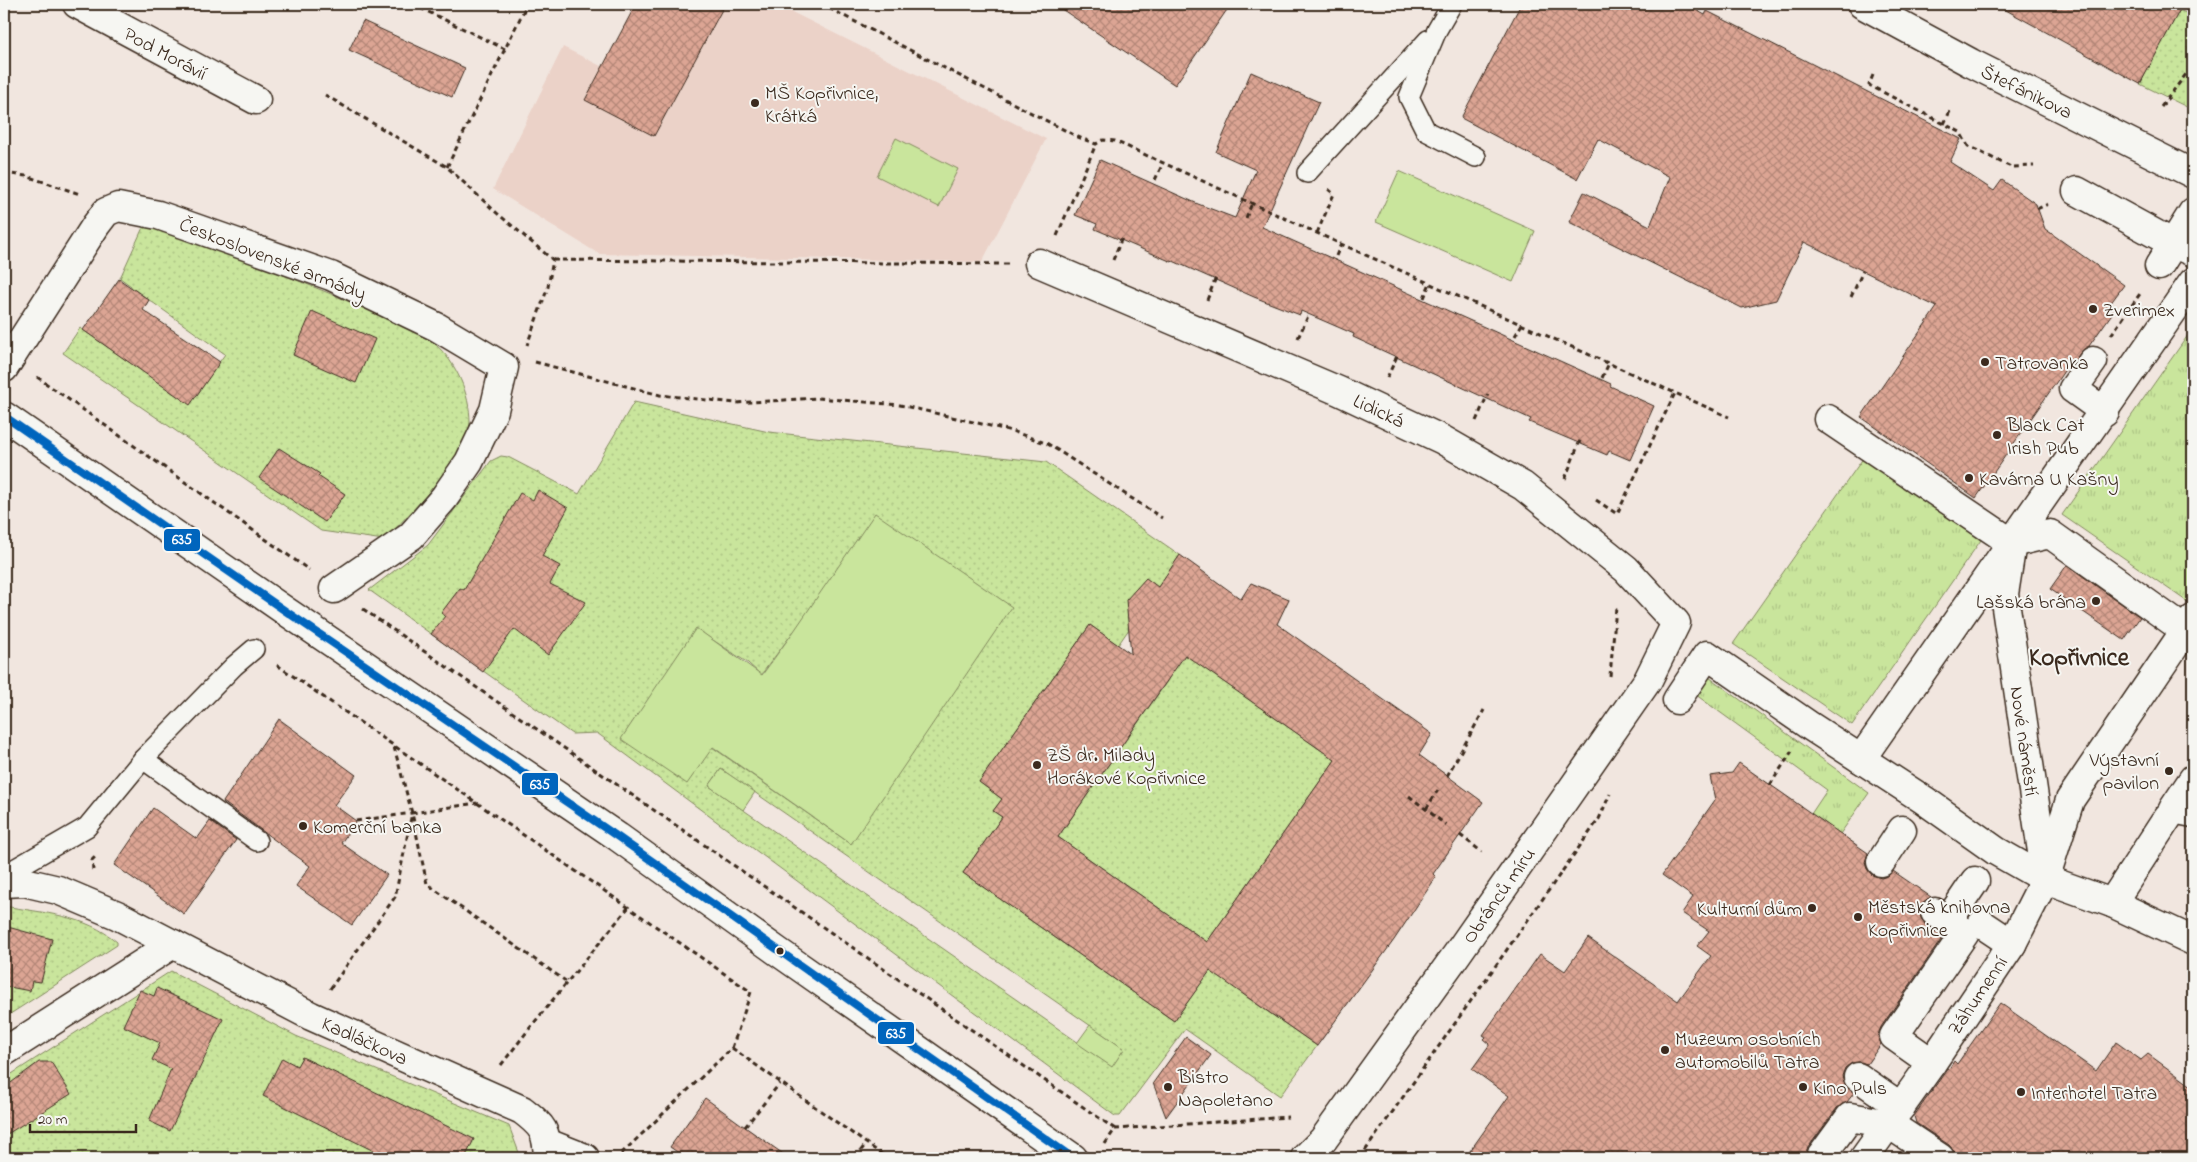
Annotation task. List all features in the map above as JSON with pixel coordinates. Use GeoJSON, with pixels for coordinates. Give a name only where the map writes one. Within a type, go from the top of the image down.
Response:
{"type":"FeatureCollection","features":[{"type":"Feature","properties":{"kind":"street","name":"Pod Morávií"},"geometry":{"type":"LineString","coordinates":[[77,4],[256,100]]}},
{"type":"Feature","properties":{"kind":"street","name":"Štefánikova"},"geometry":{"type":"LineString","coordinates":[[1862,4],[1971,63],[2193,174]]}},
{"type":"Feature","properties":{"kind":"street"},"geometry":{"type":"LineString","coordinates":[[2077,191],[2175,254],[2193,212]]}},
{"type":"Feature","properties":{"kind":"street"},"geometry":{"type":"LineString","coordinates":[[7,363],[96,224],[106,212],[118,207]]}},
{"type":"Feature","properties":{"kind":"street","name":"Československé armády"},"geometry":{"type":"LineString","coordinates":[[118,207],[158,215],[331,276],[437,327],[504,367]]}},
{"type":"Feature","properties":{"kind":"street","name":"Lidická"},"geometry":{"type":"LineString","coordinates":[[1039,263],[1339,391],[1443,440],[1524,486],[1626,569],[1676,623]]}},
{"type":"Feature","properties":{"kind":"street","name":"Nové náměstí"},"geometry":{"type":"LineString","coordinates":[[1860,759],[2193,282]]}},
{"type":"Feature","properties":{"kind":"street"},"geometry":{"type":"LineString","coordinates":[[2093,361],[2073,388],[2104,412]]}},
{"type":"Feature","properties":{"kind":"street"},"geometry":{"type":"LineString","coordinates":[[324,581],[411,536],[444,498],[469,462],[494,410],[504,367]]}},
{"type":"Feature","properties":{"kind":"street"},"geometry":{"type":"LineString","coordinates":[[4,416],[292,616],[618,837],[769,946],[1074,1158]]}},
{"type":"Feature","properties":{"kind":"street"},"geometry":{"type":"LineString","coordinates":[[1828,419],[2012,543]]}},
{"type":"Feature","properties":{"kind":"street","name":"Nové náměstí"},"geometry":{"type":"LineString","coordinates":[[2012,543],[2050,534],[2191,629],[2070,800],[2046,879]]}},
{"type":"Feature","properties":{"kind":"street","name":"Nové náměstí"},"geometry":{"type":"LineString","coordinates":[[2012,543],[2004,594],[2046,879]]}},
{"type":"Feature","properties":{"kind":"street","name":"Obránců míru"},"geometry":{"type":"LineString","coordinates":[[1306,1158],[1323,1140],[1457,954],[1648,680],[1676,623]]}},
{"type":"Feature","properties":{"kind":"street"},"geometry":{"type":"LineString","coordinates":[[1677,700],[1707,654],[1804,733],[1860,759],[1912,817],[1984,868],[2046,879],[2112,904],[2193,940]]}},
{"type":"Feature","properties":{"kind":"street"},"geometry":{"type":"LineString","coordinates":[[2112,904],[2181,815],[2173,809],[2193,779]]}},
{"type":"Feature","properties":{"kind":"street"},"geometry":{"type":"LineString","coordinates":[[1880,862],[1912,817]]}},
{"type":"Feature","properties":{"kind":"street"},"geometry":{"type":"LineString","coordinates":[[1932,1062],[1894,1036],[1965,933],[1959,916],[1984,868]]}},
{"type":"Feature","properties":{"kind":"street","name":"Záhumenní"},"geometry":{"type":"LineString","coordinates":[[1864,1158],[1895,1116],[2012,944],[2046,879]]}},
{"type":"Feature","properties":{"kind":"street","name":"Kadláčkova"},"geometry":{"type":"LineString","coordinates":[[4,883],[24,882],[58,890],[117,915],[312,1016],[522,1110],[540,1123],[547,1151],[585,1158]]}},
{"type":"Feature","properties":{"kind":"street"},"geometry":{"type":"LineString","coordinates":[[1959,916],[2012,944]]}},
{"type":"Feature","properties":{"kind":"street"},"geometry":{"type":"LineString","coordinates":[[4,1052],[172,944]]}},
{"type":"Feature","properties":{"kind":"street"},"geometry":{"type":"LineString","coordinates":[[1858,1078],[1940,1158]]}},
{"type":"Feature","properties":{"kind":"street"},"geometry":{"type":"LineString","coordinates":[[1820,1158],[1850,1117],[1895,1116]]}},
{"type":"Feature","properties":{"kind":"lane"},"geometry":{"type":"LineString","coordinates":[[1452,4],[1437,30],[1409,97],[1426,131],[1476,157]]}},
{"type":"Feature","properties":{"kind":"lane"},"geometry":{"type":"LineString","coordinates":[[1307,173],[1437,30]]}},
{"type":"Feature","properties":{"kind":"lane"},"geometry":{"type":"LineString","coordinates":[[4,875],[87,827],[144,759],[234,666],[254,649]]}},
{"type":"Feature","properties":{"kind":"lane"},"geometry":{"type":"LineString","coordinates":[[144,759],[257,841]]}},
{"type":"Feature","properties":{"kind":"path"},"geometry":{"type":"LineString","coordinates":[[412,4],[505,50]]}},
{"type":"Feature","properties":{"kind":"path"},"geometry":{"type":"LineString","coordinates":[[446,166],[505,50],[526,4]]}},
{"type":"Feature","properties":{"kind":"path"},"geometry":{"type":"LineString","coordinates":[[821,4],[1078,137],[1096,144]]}},
{"type":"Feature","properties":{"kind":"path"},"geometry":{"type":"LineString","coordinates":[[2161,107],[2193,65]]}},
{"type":"Feature","properties":{"kind":"path"},"geometry":{"type":"LineString","coordinates":[[1874,75],[1869,85],[1960,132],[1968,146],[2011,167],[2034,166]]}},
{"type":"Feature","properties":{"kind":"path"},"geometry":{"type":"LineString","coordinates":[[325,95],[446,166],[498,214],[553,260],[982,265],[1039,263],[1056,238],[1096,144],[1103,140],[1115,141],[1729,417]]}},
{"type":"Feature","properties":{"kind":"path"},"geometry":{"type":"LineString","coordinates":[[1944,124],[1951,109]]}},
{"type":"Feature","properties":{"kind":"path"},"geometry":{"type":"LineString","coordinates":[[1155,180],[1162,163]]}},
{"type":"Feature","properties":{"kind":"path"},"geometry":{"type":"LineString","coordinates":[[4,173],[26,176],[118,207]]}},
{"type":"Feature","properties":{"kind":"path"},"geometry":{"type":"LineString","coordinates":[[1307,173],[1334,194],[1317,233]]}},
{"type":"Feature","properties":{"kind":"path"},"geometry":{"type":"LineString","coordinates":[[1246,218],[1252,203]]}},
{"type":"Feature","properties":{"kind":"path"},"geometry":{"type":"LineString","coordinates":[[1111,264],[1123,235]]}},
{"type":"Feature","properties":{"kind":"path"},"geometry":{"type":"LineString","coordinates":[[1336,256],[1341,244]]}},
{"type":"Feature","properties":{"kind":"path"},"geometry":{"type":"LineString","coordinates":[[2093,361],[2175,254]]}},
{"type":"Feature","properties":{"kind":"path"},"geometry":{"type":"LineString","coordinates":[[526,347],[548,287],[553,260]]}},
{"type":"Feature","properties":{"kind":"path"},"geometry":{"type":"LineString","coordinates":[[1851,297],[1863,271]]}},
{"type":"Feature","properties":{"kind":"path"},"geometry":{"type":"LineString","coordinates":[[1206,305],[1218,276]]}},
{"type":"Feature","properties":{"kind":"path"},"geometry":{"type":"LineString","coordinates":[[1424,298],[1430,283]]}},
{"type":"Feature","properties":{"kind":"path"},"geometry":{"type":"LineString","coordinates":[[1295,345],[1309,314]]}},
{"type":"Feature","properties":{"kind":"path"},"geometry":{"type":"LineString","coordinates":[[1515,336],[1522,324]]}},
{"type":"Feature","properties":{"kind":"path"},"geometry":{"type":"LineString","coordinates":[[1384,384],[1397,356]]}},
{"type":"Feature","properties":{"kind":"path"},"geometry":{"type":"LineString","coordinates":[[504,367],[528,360],[660,395],[736,403],[817,398],[909,407],[1012,431],[1048,444],[1162,518]]}},
{"type":"Feature","properties":{"kind":"path"},"geometry":{"type":"LineString","coordinates":[[7,363],[1115,1129],[1288,1117]]}},
{"type":"Feature","properties":{"kind":"path"},"geometry":{"type":"LineString","coordinates":[[1602,378],[1609,363]]}},
{"type":"Feature","properties":{"kind":"path"},"geometry":{"type":"LineString","coordinates":[[1617,514],[1675,393]]}},
{"type":"Feature","properties":{"kind":"path"},"geometry":{"type":"LineString","coordinates":[[1473,428],[1488,394]]}},
{"type":"Feature","properties":{"kind":"path"},"geometry":{"type":"LineString","coordinates":[[1564,480],[1581,438]]}},
{"type":"Feature","properties":{"kind":"path"},"geometry":{"type":"LineString","coordinates":[[1605,684],[1610,676],[1617,598]]}},
{"type":"Feature","properties":{"kind":"path"},"geometry":{"type":"LineString","coordinates":[[254,649],[751,992],[732,1048],[622,1153],[626,1158]]}},
{"type":"Feature","properties":{"kind":"path"},"geometry":{"type":"LineString","coordinates":[[1447,776],[1484,710]]}},
{"type":"Feature","properties":{"kind":"path"},"geometry":{"type":"LineString","coordinates":[[1770,785],[1804,733]]}},
{"type":"Feature","properties":{"kind":"path"},"geometry":{"type":"LineString","coordinates":[[394,747],[412,813],[427,884],[567,982]]}},
{"type":"Feature","properties":{"kind":"path"},"geometry":{"type":"LineString","coordinates":[[1426,809],[1438,790]]}},
{"type":"Feature","properties":{"kind":"path"},"geometry":{"type":"LineString","coordinates":[[1360,1158],[1599,819],[1611,792]]}},
{"type":"Feature","properties":{"kind":"path"},"geometry":{"type":"LineString","coordinates":[[1409,796],[1446,825]]}},
{"type":"Feature","properties":{"kind":"path"},"geometry":{"type":"LineString","coordinates":[[356,821],[478,803]]}},
{"type":"Feature","properties":{"kind":"path"},"geometry":{"type":"LineString","coordinates":[[312,1016],[395,897],[412,813]]}},
{"type":"Feature","properties":{"kind":"path"},"geometry":{"type":"LineString","coordinates":[[1460,835],[1482,852]]}},
{"type":"Feature","properties":{"kind":"path"},"geometry":{"type":"LineString","coordinates":[[481,1092],[628,908]]}},
{"type":"Feature","properties":{"kind":"path"},"geometry":{"type":"LineString","coordinates":[[732,1048],[886,1158]]}},
{"type":"Feature","properties":{"kind":"path"},"geometry":{"type":"LineString","coordinates":[[745,1127],[780,1083]]}},
{"type":"Feature","properties":{"kind":"path"},"geometry":{"type":"LineString","coordinates":[[1106,1144],[1115,1129]]}},
{"type":"Feature","properties":{"kind":"path"},"geometry":{"type":"LineString","coordinates":[[855,1158],[866,1144]]}},
{"type":"Feature","properties":{"kind":"shaded area","name":"MŠ Kopřivnice, Krátká"},"geometry":{"type":"Polygon","coordinates":[[[636,4],[776,4],[1046,139],[982,262],[599,254],[493,189],[563,47],[603,67],[636,4]]]}},
{"type":"Feature","properties":{"kind":"shaded area"},"geometry":{"type":"Polygon","coordinates":[[[2168,4],[2193,4],[2193,17],[2168,4]]]}},
{"type":"Feature","properties":{"kind":"green space"},"geometry":{"type":"Polygon","coordinates":[[[2179,10],[2193,16],[2193,110],[2140,84],[2179,10]]]}},
{"type":"Feature","properties":{"kind":"green space"},"geometry":{"type":"Polygon","coordinates":[[[896,138],[958,169],[939,207],[877,176],[896,138]]]}},
{"type":"Feature","properties":{"kind":"green space"},"geometry":{"type":"Polygon","coordinates":[[[1399,171],[1535,231],[1513,282],[1376,222],[1399,171]]]}},
{"type":"Feature","properties":{"kind":"green space"},"geometry":{"type":"Polygon","coordinates":[[[145,223],[278,273],[398,322],[418,331],[443,351],[455,369],[464,390],[470,422],[467,435],[459,451],[435,484],[384,540],[321,531],[63,353],[80,328],[190,404],[225,354],[120,278],[145,223]]]}},
{"type":"Feature","properties":{"kind":"green space"},"geometry":{"type":"Polygon","coordinates":[[[2193,328],[2193,597],[2189,603],[2062,515],[2193,328]]]}},
{"type":"Feature","properties":{"kind":"green space"},"geometry":{"type":"Polygon","coordinates":[[[634,402],[769,432],[1046,462],[1180,555],[1118,645],[1090,625],[979,782],[1002,799],[993,811],[1002,817],[963,873],[1174,1021],[1213,966],[1248,998],[1317,1046],[1280,1096],[1185,1029],[1120,1116],[1115,1116],[597,733],[572,734],[369,590],[428,545],[491,461],[501,456],[508,457],[579,494],[634,402]],[[696,629],[712,747],[851,844],[794,631],[761,675],[748,663],[696,629]],[[721,769],[709,786],[1112,1066],[1124,1049],[721,769]]]}},
{"type":"Feature","properties":{"kind":"green space"},"geometry":{"type":"Polygon","coordinates":[[[1864,457],[1981,540],[1852,725],[1733,644],[1864,457]]]}},
{"type":"Feature","properties":{"kind":"green space"},"geometry":{"type":"Polygon","coordinates":[[[875,513],[1012,607],[851,844],[713,747],[687,784],[621,739],[696,628],[762,675],[875,513]]]}},
{"type":"Feature","properties":{"kind":"green space"},"geometry":{"type":"Polygon","coordinates":[[[1152,631],[1335,760],[1207,942],[1058,837],[1168,680],[1152,631]]]}},
{"type":"Feature","properties":{"kind":"green space"},"geometry":{"type":"Polygon","coordinates":[[[1706,675],[1869,793],[1840,834],[1811,814],[1827,790],[1692,692],[1706,675]]]}},
{"type":"Feature","properties":{"kind":"green space"},"geometry":{"type":"Polygon","coordinates":[[[721,769],[755,792],[743,810],[709,786],[721,769]]]}},
{"type":"Feature","properties":{"kind":"green space"},"geometry":{"type":"Polygon","coordinates":[[[4,906],[64,916],[105,933],[117,942],[117,945],[4,1018],[4,906]]]}},
{"type":"Feature","properties":{"kind":"green space"},"geometry":{"type":"Polygon","coordinates":[[[171,971],[296,1036],[509,1126],[521,1158],[165,1158],[157,1153],[150,1158],[10,1158],[4,1151],[4,1079],[171,971]]]}},
{"type":"Feature","properties":{"kind":"green space"},"geometry":{"type":"Polygon","coordinates":[[[1090,1025],[1124,1049],[1112,1067],[1077,1043],[1090,1025]]]}},
{"type":"Feature","properties":{"kind":"building"},"geometry":{"type":"Polygon","coordinates":[[[636,4],[725,4],[654,136],[585,100],[636,4]]]}},
{"type":"Feature","properties":{"kind":"building"},"geometry":{"type":"Polygon","coordinates":[[[1054,4],[1231,4],[1175,85],[1054,4]]]}},
{"type":"Feature","properties":{"kind":"building"},"geometry":{"type":"Polygon","coordinates":[[[1521,4],[1685,4],[1705,15],[1707,11],[1961,139],[1950,162],[1994,191],[2002,180],[2036,204],[2045,229],[2124,285],[2110,304],[2116,308],[2089,346],[2081,352],[2073,363],[2071,361],[1976,498],[1861,417],[1937,307],[1804,242],[1776,300],[1742,308],[1569,222],[1584,192],[1650,226],[1670,177],[1598,139],[1577,179],[1461,118],[1521,4]]]}},
{"type":"Feature","properties":{"kind":"building"},"geometry":{"type":"Polygon","coordinates":[[[1995,4],[2183,4],[2140,84],[1995,4]]]}},
{"type":"Feature","properties":{"kind":"building"},"geometry":{"type":"Polygon","coordinates":[[[363,21],[465,68],[452,97],[349,50],[363,21]]]}},
{"type":"Feature","properties":{"kind":"building"},"geometry":{"type":"Polygon","coordinates":[[[1251,72],[1319,102],[1262,227],[1611,384],[1610,386],[1654,406],[1630,460],[1609,451],[1607,455],[1529,422],[1531,419],[1353,337],[1354,334],[1301,311],[1300,315],[1254,297],[1095,229],[1097,224],[1075,215],[1100,160],[1198,204],[1235,218],[1256,170],[1216,152],[1251,72]]]}},
{"type":"Feature","properties":{"kind":"building"},"geometry":{"type":"Polygon","coordinates":[[[119,279],[149,300],[143,310],[220,362],[190,405],[83,330],[119,279]]]}},
{"type":"Feature","properties":{"kind":"building"},"geometry":{"type":"Polygon","coordinates":[[[312,311],[375,339],[356,383],[293,355],[312,311]]]}},
{"type":"Feature","properties":{"kind":"building"},"geometry":{"type":"Polygon","coordinates":[[[279,448],[320,474],[318,476],[345,494],[325,522],[259,478],[279,448]]]}},
{"type":"Feature","properties":{"kind":"building"},"geometry":{"type":"Polygon","coordinates":[[[538,490],[568,508],[542,556],[560,566],[550,584],[586,602],[548,655],[514,629],[483,672],[431,634],[445,616],[441,613],[460,588],[464,590],[520,493],[533,500],[538,490]]]}},
{"type":"Feature","properties":{"kind":"building"},"geometry":{"type":"Polygon","coordinates":[[[1180,555],[1241,599],[1251,583],[1289,599],[1277,624],[1432,734],[1419,755],[1483,802],[1433,874],[1436,877],[1394,940],[1317,1046],[1210,971],[1174,1021],[963,873],[1002,817],[993,811],[1002,799],[979,782],[1090,625],[1131,654],[1126,600],[1146,578],[1158,587],[1180,555]],[[1185,655],[1058,837],[1207,942],[1335,760],[1185,655]]]}},
{"type":"Feature","properties":{"kind":"building","name":"Lašská brána"},"geometry":{"type":"Polygon","coordinates":[[[2067,565],[2140,617],[2124,640],[2050,589],[2067,565]]]}},
{"type":"Feature","properties":{"kind":"building","name":"Komerční banka"},"geometry":{"type":"Polygon","coordinates":[[[279,719],[356,775],[334,805],[356,821],[341,843],[387,875],[352,925],[296,886],[310,866],[223,802],[279,719]]]}},
{"type":"Feature","properties":{"kind":"building"},"geometry":{"type":"Polygon","coordinates":[[[1739,763],[1868,853],[1865,862],[1867,869],[1872,875],[1881,878],[1888,876],[1893,871],[1931,897],[1922,903],[1919,911],[1921,918],[1926,925],[1943,937],[1881,1027],[1878,1035],[1881,1044],[1867,1064],[1860,1062],[1852,1063],[1845,1068],[1842,1076],[1844,1083],[1854,1093],[1847,1102],[1837,1108],[1807,1149],[1805,1158],[1465,1158],[1509,1096],[1472,1069],[1490,1044],[1484,1039],[1486,1037],[1483,1035],[1540,954],[1565,971],[1588,938],[1678,1001],[1711,956],[1697,946],[1709,931],[1682,913],[1693,897],[1662,875],[1715,800],[1710,776],[1732,773],[1739,763]]]}},
{"type":"Feature","properties":{"kind":"building"},"geometry":{"type":"Polygon","coordinates":[[[153,808],[197,839],[210,821],[236,840],[184,914],[114,865],[153,808]]]}},
{"type":"Feature","properties":{"kind":"building"},"geometry":{"type":"Polygon","coordinates":[[[4,926],[52,939],[41,982],[32,981],[30,991],[4,986],[4,926]]]}},
{"type":"Feature","properties":{"kind":"building"},"geometry":{"type":"Polygon","coordinates":[[[157,988],[223,1019],[170,1131],[149,1121],[171,1069],[152,1060],[160,1043],[123,1026],[140,990],[154,996],[157,988]]]}},
{"type":"Feature","properties":{"kind":"building"},"geometry":{"type":"Polygon","coordinates":[[[2000,1003],[2096,1071],[2116,1042],[2141,1060],[2148,1054],[2193,1087],[2193,1158],[1956,1158],[1954,1151],[1949,1145],[1916,1123],[1914,1116],[1948,1068],[1954,1061],[1957,1064],[2000,1003]]]}},
{"type":"Feature","properties":{"kind":"building"},"geometry":{"type":"Polygon","coordinates":[[[1186,1037],[1211,1055],[1166,1117],[1153,1083],[1186,1037]]]}},
{"type":"Feature","properties":{"kind":"building"},"geometry":{"type":"Polygon","coordinates":[[[302,1057],[474,1139],[465,1158],[388,1158],[263,1096],[282,1058],[297,1066],[302,1057]]]}},
{"type":"Feature","properties":{"kind":"building"},"geometry":{"type":"Polygon","coordinates":[[[39,1062],[51,1062],[71,1094],[4,1136],[4,1088],[39,1062]]]}},
{"type":"Feature","properties":{"kind":"building"},"geometry":{"type":"Polygon","coordinates":[[[705,1098],[789,1158],[686,1158],[670,1147],[705,1098]]]}},
{"type":"Feature","properties":{"kind":"transit line","name":"635"},"geometry":{"type":"LineString","coordinates":[[4,416],[284,610],[618,837],[1073,1158]]}},
{"type":"Feature","properties":{"kind":"place","name":"MŠ Kopřivnice, Krátká"},"geometry":{"type":"Point","coordinates":[755,103]}},
{"type":"Feature","properties":{"kind":"place","name":"Zverimex"},"geometry":{"type":"Point","coordinates":[2093,309]}},
{"type":"Feature","properties":{"kind":"place","name":"Tatrovanka"},"geometry":{"type":"Point","coordinates":[1985,362]}},
{"type":"Feature","properties":{"kind":"place","name":"Black Cat Irish Pub"},"geometry":{"type":"Point","coordinates":[1997,435]}},
{"type":"Feature","properties":{"kind":"place","name":"Kavárna U Kašny"},"geometry":{"type":"Point","coordinates":[1969,478]}},
{"type":"Feature","properties":{"kind":"place","name":"Lašská brána"},"geometry":{"type":"Point","coordinates":[2096,601]}},
{"type":"Feature","properties":{"kind":"place","name":"ZŠ dr. Milady Horákové Kopřivnice"},"geometry":{"type":"Point","coordinates":[1037,765]}},
{"type":"Feature","properties":{"kind":"place","name":"Výstavní pavilon"},"geometry":{"type":"Point","coordinates":[2169,771]}},
{"type":"Feature","properties":{"kind":"place","name":"Komerční banka"},"geometry":{"type":"Point","coordinates":[303,826]}},
{"type":"Feature","properties":{"kind":"place","name":"Kulturní dům"},"geometry":{"type":"Point","coordinates":[1812,908]}},
{"type":"Feature","properties":{"kind":"place","name":"Městská knihovna Kopřivnice"},"geometry":{"type":"Point","coordinates":[1858,917]}},
{"type":"Feature","properties":{"kind":"place","name":"Muzeum osobních automobilů Tatra"},"geometry":{"type":"Point","coordinates":[1665,1050]}},
{"type":"Feature","properties":{"kind":"place","name":"Bistro Napoletano"},"geometry":{"type":"Point","coordinates":[1168,1087]}},
{"type":"Feature","properties":{"kind":"place","name":"Kino Puls"},"geometry":{"type":"Point","coordinates":[1803,1087]}},
{"type":"Feature","properties":{"kind":"place","name":"Interhotel Tatra"},"geometry":{"type":"Point","coordinates":[2021,1092]}},
{"type":"Feature","properties":{"kind":"district","name":"Kopřivnice"},"geometry":{"type":"Point","coordinates":[2079,656]}}]}
